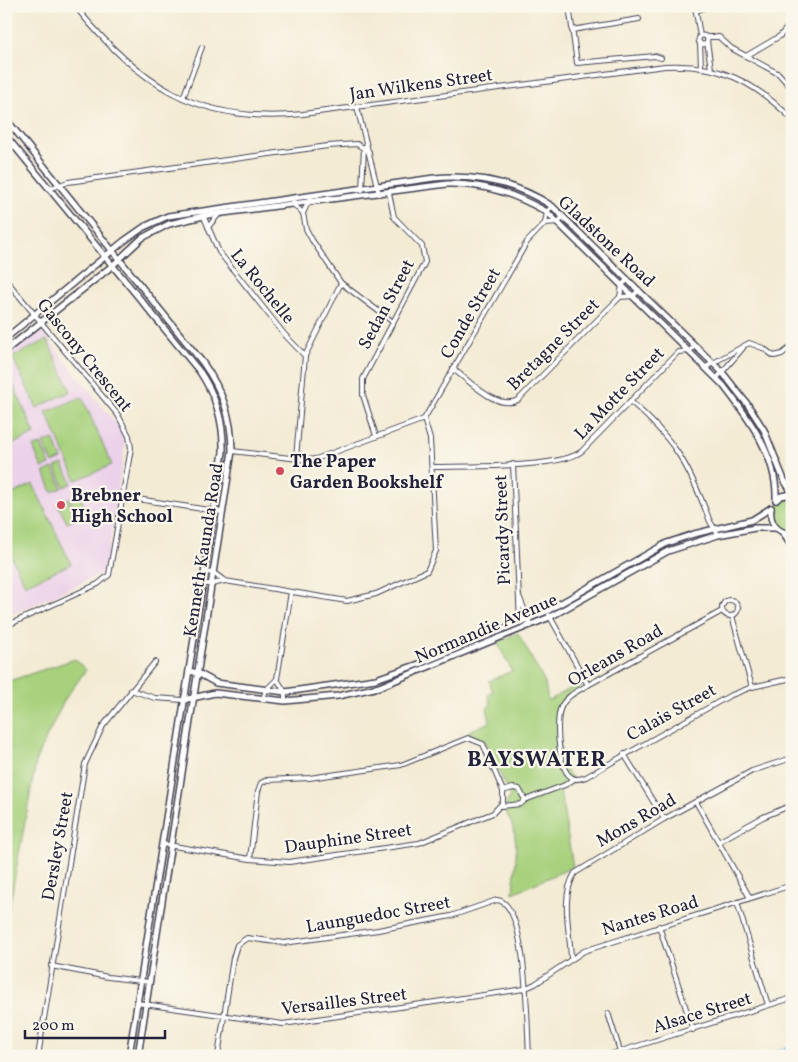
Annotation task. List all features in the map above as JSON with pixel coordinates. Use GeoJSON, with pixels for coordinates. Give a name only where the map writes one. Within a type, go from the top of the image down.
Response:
{"type":"FeatureCollection","features":[{"type":"Feature","properties":{"kind":"street","name":"Jan Wilkens Street"},"geometry":{"type":"LineString","coordinates":[[75,6],[125,62],[152,82],[183,98],[214,108],[253,115],[284,116],[665,66],[711,69],[751,85],[766,95],[792,119]]}},
{"type":"Feature","properties":{"kind":"street"},"geometry":{"type":"LineString","coordinates":[[569,6],[575,61],[579,64],[655,56],[661,58]]}},
{"type":"Feature","properties":{"kind":"street"},"geometry":{"type":"LineString","coordinates":[[701,67],[700,36],[696,9],[708,6]]}},
{"type":"Feature","properties":{"kind":"street"},"geometry":{"type":"LineString","coordinates":[[572,30],[639,19]]}},
{"type":"Feature","properties":{"kind":"street"},"geometry":{"type":"LineString","coordinates":[[746,56],[780,36],[792,22]]}},
{"type":"Feature","properties":{"kind":"street"},"geometry":{"type":"LineString","coordinates":[[700,36],[707,39],[719,37],[732,48],[780,74],[792,89]]}},
{"type":"Feature","properties":{"kind":"street"},"geometry":{"type":"LineString","coordinates":[[700,43],[704,44],[707,39]]}},
{"type":"Feature","properties":{"kind":"street"},"geometry":{"type":"LineString","coordinates":[[707,39],[711,69]]}},
{"type":"Feature","properties":{"kind":"street"},"geometry":{"type":"LineString","coordinates":[[183,98],[202,47]]}},
{"type":"Feature","properties":{"kind":"street"},"geometry":{"type":"LineString","coordinates":[[357,107],[364,142],[363,196]]}},
{"type":"Feature","properties":{"kind":"street","name":"Kenneth Kaunda Road"},"geometry":{"type":"LineString","coordinates":[[6,119],[113,250],[211,375],[222,396],[232,432],[232,451],[214,573],[138,1056]]}},
{"type":"Feature","properties":{"kind":"street","name":"Kenneth Kaunda Road"},"geometry":{"type":"LineString","coordinates":[[6,136],[204,379],[220,418],[223,452],[129,1056]]}},
{"type":"Feature","properties":{"kind":"street"},"geometry":{"type":"LineString","coordinates":[[364,142],[369,152],[379,194]]}},
{"type":"Feature","properties":{"kind":"street"},"geometry":{"type":"LineString","coordinates":[[49,189],[58,184],[328,146],[356,144],[369,152]]}},
{"type":"Feature","properties":{"kind":"street","name":"Gladstone Road"},"geometry":{"type":"LineString","coordinates":[[6,338],[113,250],[153,222],[168,216],[203,213],[293,197],[396,183],[446,177],[475,177],[514,187],[552,206],[713,362],[748,405],[764,430],[782,476],[792,493]]}},
{"type":"Feature","properties":{"kind":"street"},"geometry":{"type":"LineString","coordinates":[[396,183],[397,192]]}},
{"type":"Feature","properties":{"kind":"street","name":"Gladstone Road"},"geometry":{"type":"LineString","coordinates":[[220,210],[309,204],[447,184],[474,185],[511,194],[547,212],[717,378],[746,416],[759,439],[774,475],[776,500]]}},
{"type":"Feature","properties":{"kind":"street","name":"Sedan Street"},"geometry":{"type":"LineString","coordinates":[[376,436],[365,401],[362,384],[369,364],[420,274],[425,255],[419,240],[397,222],[392,212],[389,193]]}},
{"type":"Feature","properties":{"kind":"street"},"geometry":{"type":"LineString","coordinates":[[303,213],[309,204],[308,196]]}},
{"type":"Feature","properties":{"kind":"street"},"geometry":{"type":"LineString","coordinates":[[293,197],[294,205],[303,213],[309,236],[341,283],[393,322]]}},
{"type":"Feature","properties":{"kind":"street"},"geometry":{"type":"LineString","coordinates":[[552,206],[547,212],[545,223],[558,222],[563,217]]}},
{"type":"Feature","properties":{"kind":"street"},"geometry":{"type":"LineString","coordinates":[[208,227],[220,210]]}},
{"type":"Feature","properties":{"kind":"street","name":"Gladstone Road"},"geometry":{"type":"LineString","coordinates":[[6,350],[112,266],[142,238],[158,228],[203,213]]}},
{"type":"Feature","properties":{"kind":"street","name":"La Rochelle"},"geometry":{"type":"LineString","coordinates":[[203,213],[211,238],[219,252],[289,340],[305,356]]}},
{"type":"Feature","properties":{"kind":"street","name":"Conde Street"},"geometry":{"type":"LineString","coordinates":[[424,419],[527,242],[545,223]]}},
{"type":"Feature","properties":{"kind":"street"},"geometry":{"type":"LineString","coordinates":[[622,285],[628,279]]}},
{"type":"Feature","properties":{"kind":"street","name":"Gascony Crescent"},"geometry":{"type":"LineString","coordinates":[[6,280],[118,415],[126,429],[131,448],[110,575],[98,584],[6,626]]}},
{"type":"Feature","properties":{"kind":"street"},"geometry":{"type":"LineString","coordinates":[[296,458],[305,356],[341,283]]}},
{"type":"Feature","properties":{"kind":"street","name":"Bretagne Street"},"geometry":{"type":"LineString","coordinates":[[453,369],[497,400],[512,404],[525,396],[620,297],[622,285]]}},
{"type":"Feature","properties":{"kind":"street"},"geometry":{"type":"LineString","coordinates":[[633,296],[639,290]]}},
{"type":"Feature","properties":{"kind":"street","name":"Bretagne Street"},"geometry":{"type":"LineString","coordinates":[[620,297],[633,296]]}},
{"type":"Feature","properties":{"kind":"street","name":"La Motte Street"},"geometry":{"type":"LineString","coordinates":[[678,352],[679,341],[685,335]]}},
{"type":"Feature","properties":{"kind":"street"},"geometry":{"type":"LineString","coordinates":[[179,347],[185,341]]}},
{"type":"Feature","properties":{"kind":"street"},"geometry":{"type":"LineString","coordinates":[[706,367],[752,343],[777,356],[792,346]]}},
{"type":"Feature","properties":{"kind":"street","name":"La Motte Street"},"geometry":{"type":"LineString","coordinates":[[432,467],[513,464],[565,460],[576,456],[678,352],[690,350],[695,345]]}},
{"type":"Feature","properties":{"kind":"street"},"geometry":{"type":"LineString","coordinates":[[717,378],[744,347]]}},
{"type":"Feature","properties":{"kind":"street"},"geometry":{"type":"LineString","coordinates":[[630,401],[657,426],[684,460],[700,492],[710,523],[716,528],[718,535]]}},
{"type":"Feature","properties":{"kind":"street"},"geometry":{"type":"LineString","coordinates":[[202,584],[225,581],[347,601],[376,594],[427,571],[436,551],[430,435],[424,419],[316,459],[232,451]]}},
{"type":"Feature","properties":{"kind":"street","name":"Picardy Street"},"geometry":{"type":"LineString","coordinates":[[513,464],[520,622],[522,630]]}},
{"type":"Feature","properties":{"kind":"street"},"geometry":{"type":"LineString","coordinates":[[792,493],[776,500],[771,508],[772,522],[783,533],[792,547]]}},
{"type":"Feature","properties":{"kind":"street"},"geometry":{"type":"LineString","coordinates":[[124,497],[222,512]]}},
{"type":"Feature","properties":{"kind":"street","name":"Normandie Avenue"},"geometry":{"type":"LineString","coordinates":[[189,671],[198,673],[213,682],[285,692],[376,679],[419,664],[528,619],[659,547],[682,537],[752,520],[771,508]]}},
{"type":"Feature","properties":{"kind":"street"},"geometry":{"type":"LineString","coordinates":[[708,538],[707,531],[710,523]]}},
{"type":"Feature","properties":{"kind":"street","name":"Normandie Avenue"},"geometry":{"type":"LineString","coordinates":[[183,700],[215,693],[263,700],[285,701],[360,692],[386,685],[550,617],[658,556],[718,535],[755,528],[776,528]]}},
{"type":"Feature","properties":{"kind":"street"},"geometry":{"type":"LineString","coordinates":[[783,533],[792,534]]}},
{"type":"Feature","properties":{"kind":"street"},"geometry":{"type":"LineString","coordinates":[[204,572],[214,573],[225,581]]}},
{"type":"Feature","properties":{"kind":"street"},"geometry":{"type":"LineString","coordinates":[[263,700],[266,690],[277,679],[291,592]]}},
{"type":"Feature","properties":{"kind":"street","name":"Picardy Street"},"geometry":{"type":"LineString","coordinates":[[519,596],[531,626]]}},
{"type":"Feature","properties":{"kind":"street"},"geometry":{"type":"LineString","coordinates":[[734,601],[738,609],[732,616],[728,616],[722,611],[725,602],[734,601]]}},
{"type":"Feature","properties":{"kind":"street"},"geometry":{"type":"LineString","coordinates":[[547,610],[588,685]]}},
{"type":"Feature","properties":{"kind":"street","name":"Orleans Road"},"geometry":{"type":"LineString","coordinates":[[572,778],[562,762],[557,718],[560,708],[567,698],[722,611]]}},
{"type":"Feature","properties":{"kind":"street"},"geometry":{"type":"LineString","coordinates":[[198,615],[207,617]]}},
{"type":"Feature","properties":{"kind":"street"},"geometry":{"type":"LineString","coordinates":[[732,616],[752,687]]}},
{"type":"Feature","properties":{"kind":"street","name":"Dersley Street"},"geometry":{"type":"LineString","coordinates":[[38,1056],[85,764],[99,732],[155,662]]}},
{"type":"Feature","properties":{"kind":"street","name":"Calais Street"},"geometry":{"type":"LineString","coordinates":[[525,800],[565,785],[572,778],[586,777],[729,696],[752,687],[792,678]]}},
{"type":"Feature","properties":{"kind":"street"},"geometry":{"type":"LineString","coordinates":[[277,679],[285,692],[285,701]]}},
{"type":"Feature","properties":{"kind":"street"},"geometry":{"type":"LineString","coordinates":[[358,683],[360,692]]}},
{"type":"Feature","properties":{"kind":"street"},"geometry":{"type":"LineString","coordinates":[[131,690],[155,698],[183,700]]}},
{"type":"Feature","properties":{"kind":"street"},"geometry":{"type":"LineString","coordinates":[[250,859],[258,791],[261,783],[268,780],[309,778],[401,765],[468,738],[483,744],[503,791],[504,798],[501,806]]}},
{"type":"Feature","properties":{"kind":"street"},"geometry":{"type":"LineString","coordinates":[[624,754],[664,819]]}},
{"type":"Feature","properties":{"kind":"street","name":"Mons Road"},"geometry":{"type":"LineString","coordinates":[[571,958],[567,899],[570,883],[575,873],[664,819],[760,767],[792,758]]}},
{"type":"Feature","properties":{"kind":"street"},"geometry":{"type":"LineString","coordinates":[[503,791],[513,788],[519,789],[525,800]]}},
{"type":"Feature","properties":{"kind":"street","name":"Dauphine Street"},"geometry":{"type":"LineString","coordinates":[[162,844],[250,859],[289,862],[406,846],[484,817],[501,806],[521,804],[525,800]]}},
{"type":"Feature","properties":{"kind":"street"},"geometry":{"type":"LineString","coordinates":[[696,802],[750,898]]}},
{"type":"Feature","properties":{"kind":"street"},"geometry":{"type":"LineString","coordinates":[[718,842],[763,817],[792,805]]}},
{"type":"Feature","properties":{"kind":"street","name":"Nantes Road"},"geometry":{"type":"LineString","coordinates":[[524,989],[535,984],[584,951],[792,885]]}},
{"type":"Feature","properties":{"kind":"street","name":"Launguedoc Street"},"geometry":{"type":"LineString","coordinates":[[224,1016],[235,949],[244,939],[250,938],[284,943],[378,930],[451,916],[497,900],[507,903],[518,927],[524,989]]}},
{"type":"Feature","properties":{"kind":"street"},"geometry":{"type":"LineString","coordinates":[[737,902],[768,1005]]}},
{"type":"Feature","properties":{"kind":"street"},"geometry":{"type":"LineString","coordinates":[[659,926],[693,1030]]}},
{"type":"Feature","properties":{"kind":"street"},"geometry":{"type":"LineString","coordinates":[[51,966],[149,982]]}},
{"type":"Feature","properties":{"kind":"street"},"geometry":{"type":"LineString","coordinates":[[524,989],[529,1056]]}},
{"type":"Feature","properties":{"kind":"street","name":"Versailles Street"},"geometry":{"type":"LineString","coordinates":[[137,1003],[273,1023],[291,1023],[524,989]]}},
{"type":"Feature","properties":{"kind":"street","name":"Alsace Street"},"geometry":{"type":"LineString","coordinates":[[605,1056],[792,998]]}},
{"type":"Feature","properties":{"kind":"street"},"geometry":{"type":"LineString","coordinates":[[608,1013],[620,1051]]}},
{"type":"Feature","properties":{"kind":"street"},"geometry":{"type":"LineString","coordinates":[[218,1056],[224,1016]]}},
{"type":"Feature","properties":{"kind":"shaded area","name":"Brebner High School"},"geometry":{"type":"Polygon","coordinates":[[[36,332],[43,333],[121,430],[125,444],[106,566],[99,575],[6,617],[6,356],[36,332]]]}},
{"type":"Feature","properties":{"kind":"green space"},"geometry":{"type":"Polygon","coordinates":[[[47,340],[71,391],[37,408],[12,357],[47,340]]]}},
{"type":"Feature","properties":{"kind":"green space"},"geometry":{"type":"Polygon","coordinates":[[[9,375],[35,434],[6,447],[6,376],[9,375]]]}},
{"type":"Feature","properties":{"kind":"green space"},"geometry":{"type":"Polygon","coordinates":[[[82,397],[112,465],[76,480],[46,412],[82,397]]]}},
{"type":"Feature","properties":{"kind":"green space"},"geometry":{"type":"Polygon","coordinates":[[[53,439],[62,459],[53,463],[43,443],[53,439]]]}},
{"type":"Feature","properties":{"kind":"green space"},"geometry":{"type":"Polygon","coordinates":[[[41,444],[50,465],[42,468],[33,447],[41,444]]]}},
{"type":"Feature","properties":{"kind":"green space"},"geometry":{"type":"Polygon","coordinates":[[[63,464],[72,483],[64,487],[55,467],[63,464]]]}},
{"type":"Feature","properties":{"kind":"green space"},"geometry":{"type":"Polygon","coordinates":[[[53,468],[62,488],[52,492],[44,472],[53,468]]]}},
{"type":"Feature","properties":{"kind":"green space"},"geometry":{"type":"Polygon","coordinates":[[[33,484],[71,564],[25,585],[6,546],[6,497],[33,484]]]}},
{"type":"Feature","properties":{"kind":"green space"},"geometry":{"type":"Polygon","coordinates":[[[79,494],[88,514],[78,518],[69,498],[79,494]]]}},
{"type":"Feature","properties":{"kind":"green space"},"geometry":{"type":"Polygon","coordinates":[[[67,498],[77,519],[67,523],[57,503],[67,498]]]}},
{"type":"Feature","properties":{"kind":"green space"},"geometry":{"type":"Polygon","coordinates":[[[787,498],[792,498],[792,531],[780,527],[775,517],[778,506],[787,498]]]}},
{"type":"Feature","properties":{"kind":"green space"},"geometry":{"type":"Polygon","coordinates":[[[518,633],[545,683],[548,701],[577,685],[580,676],[585,685],[568,695],[557,716],[563,767],[574,780],[578,781],[560,790],[573,867],[513,893],[516,861],[515,839],[510,819],[504,810],[510,795],[485,741],[471,735],[469,731],[490,722],[487,708],[491,704],[488,695],[493,692],[489,681],[512,671],[497,642],[518,633]]]}},
{"type":"Feature","properties":{"kind":"green space"},"geometry":{"type":"Polygon","coordinates":[[[75,659],[86,670],[65,699],[37,757],[6,924],[6,682],[75,659]]]}},
{"type":"Feature","properties":{"kind":"waterway"},"geometry":{"type":"LineString","coordinates":[[766,1056],[792,1048]]}},
{"type":"Feature","properties":{"kind":"place","name":"The Paper Garden Bookshelf"},"geometry":{"type":"Point","coordinates":[280,471]}},
{"type":"Feature","properties":{"kind":"place","name":"Brebner High School"},"geometry":{"type":"Point","coordinates":[61,505]}},
{"type":"Feature","properties":{"kind":"district","name":"BAYSWATER"},"geometry":{"type":"Point","coordinates":[537,758]}}]}
